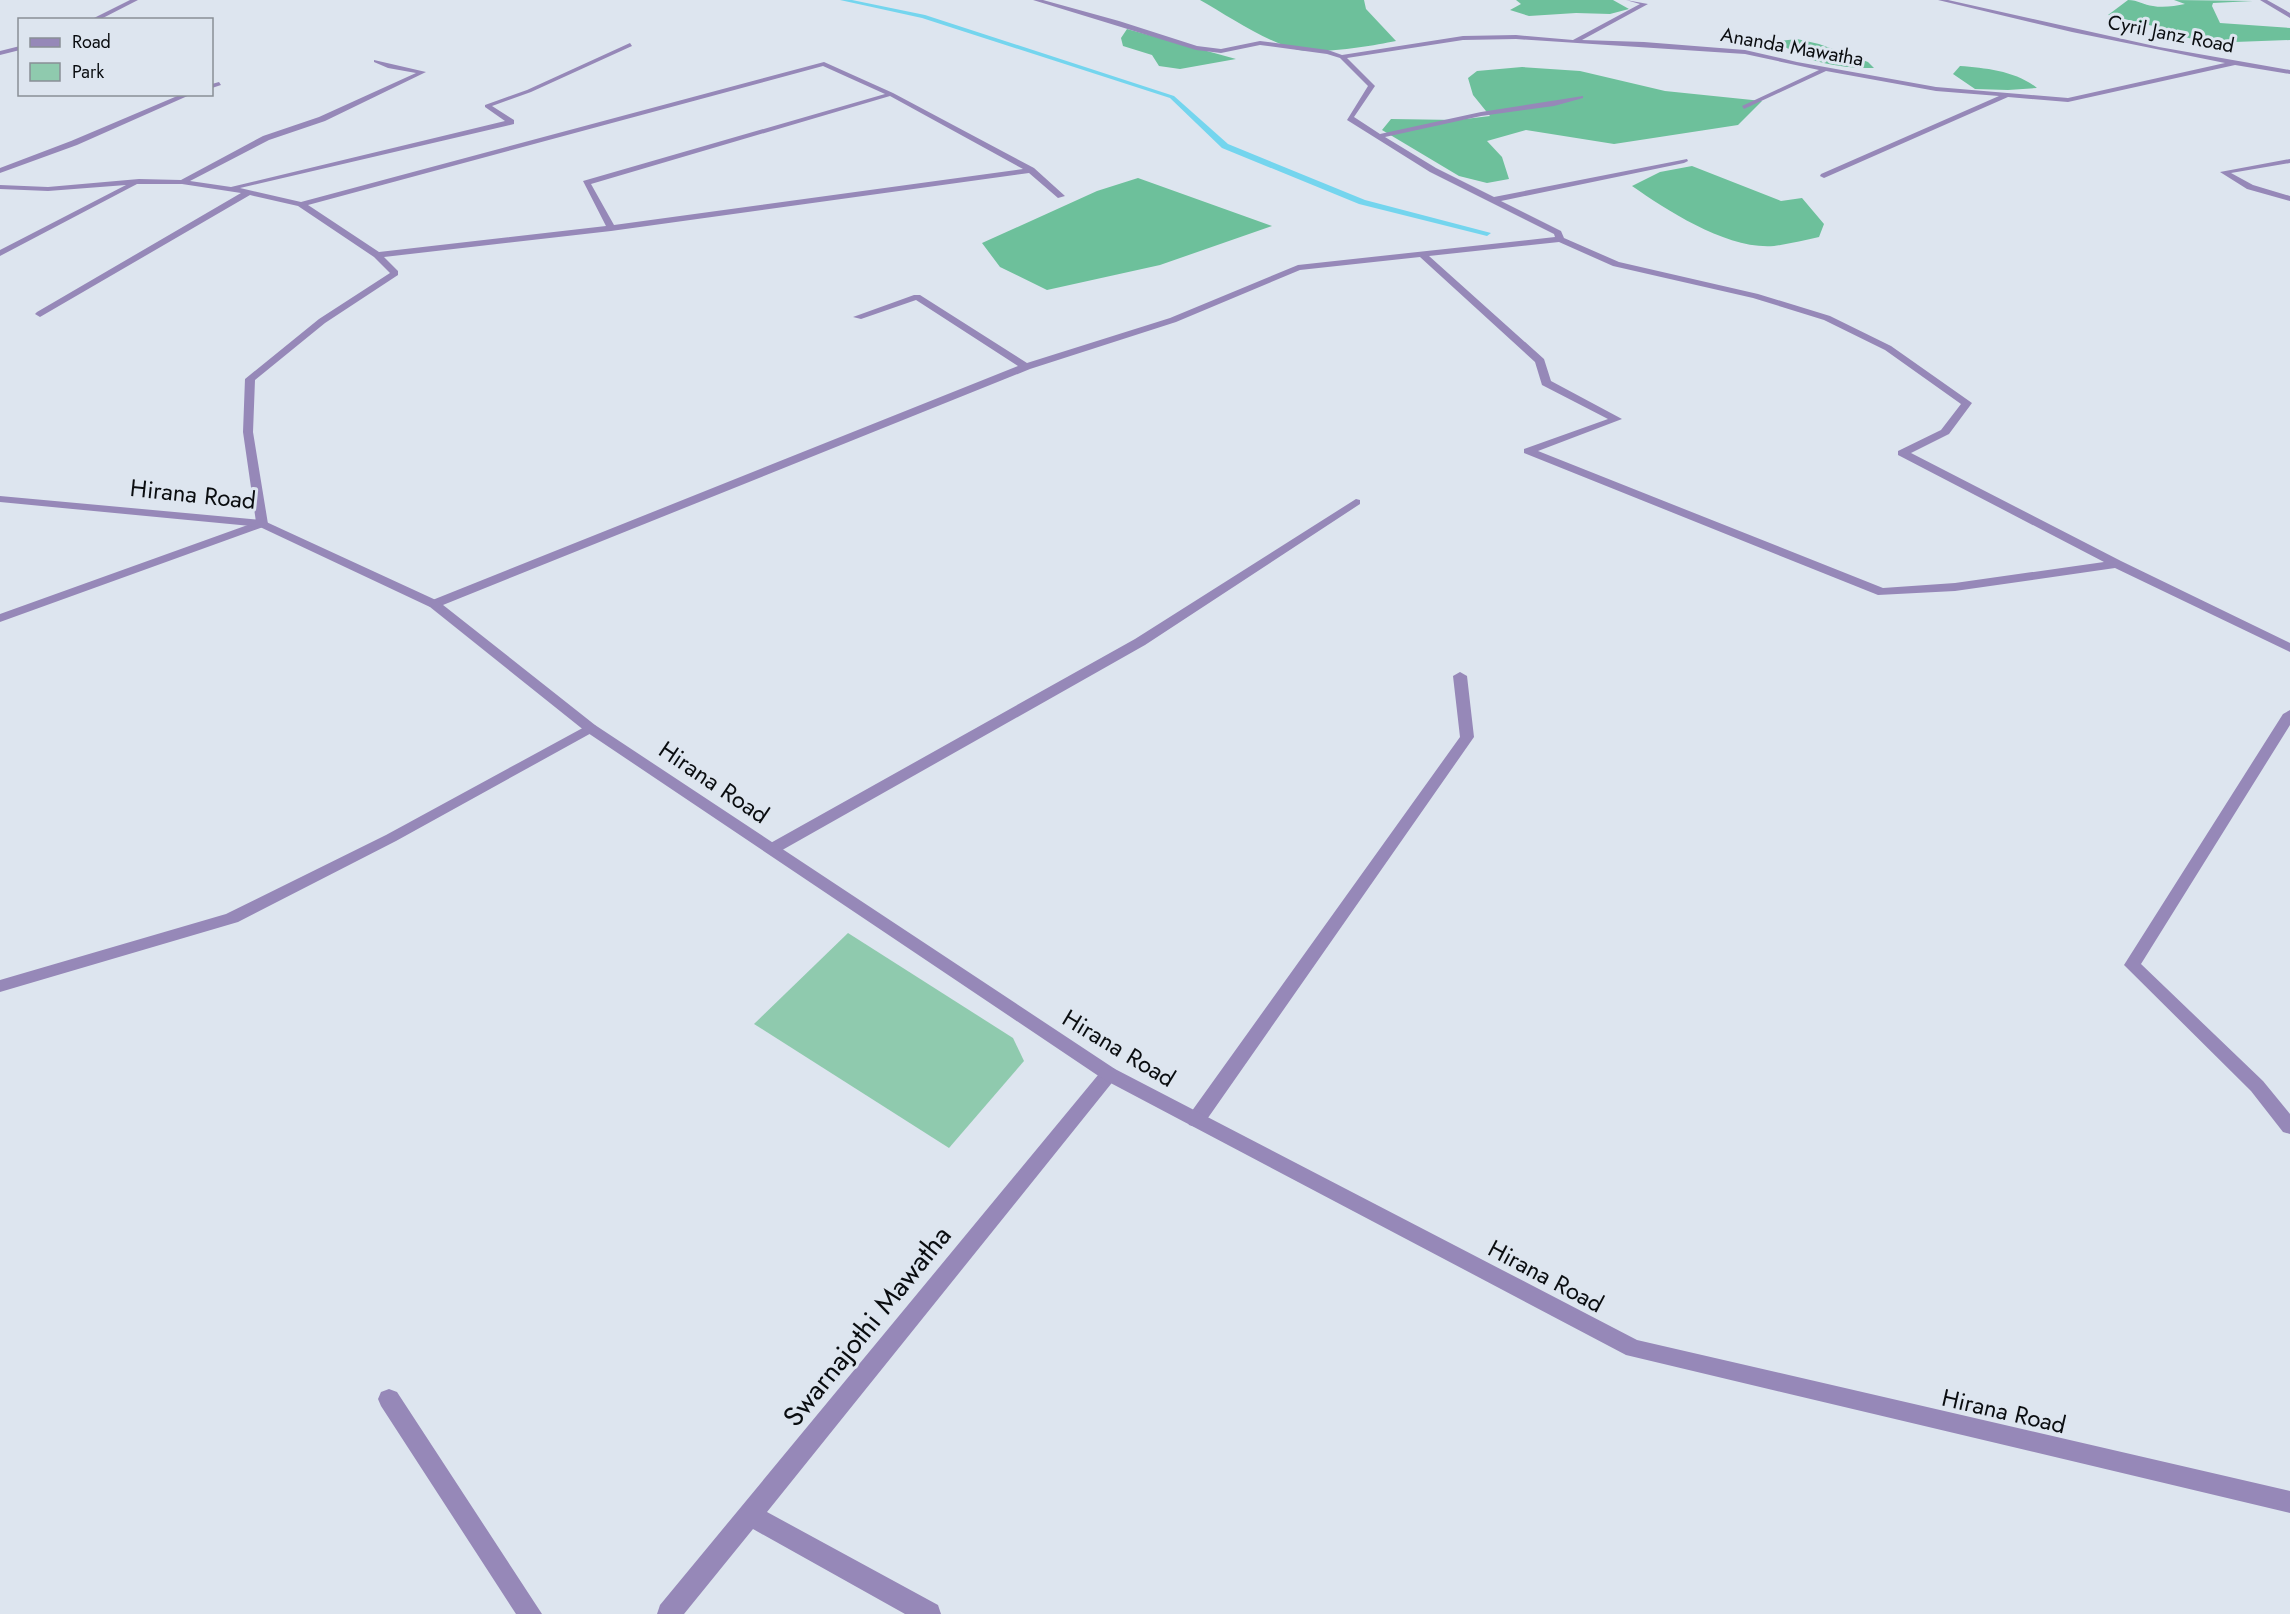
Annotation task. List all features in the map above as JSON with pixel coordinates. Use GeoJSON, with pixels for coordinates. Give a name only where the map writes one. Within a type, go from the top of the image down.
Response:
{"type":"FeatureCollection","features":[{"type":"Feature","properties":{"kind":"street"},"geometry":{"type":"LineString","coordinates":[[97,18],[135,0]]}},
{"type":"Feature","properties":{"kind":"street"},"geometry":{"type":"LineString","coordinates":[[1036,0],[1117,22],[1196,48],[1221,51],[1260,43],[1328,52],[1342,57],[1372,86],[1350,118],[1433,170],[1558,233],[1560,239]]}},
{"type":"Feature","properties":{"kind":"street"},"geometry":{"type":"LineString","coordinates":[[1573,42],[1645,4],[1629,0]]}},
{"type":"Feature","properties":{"kind":"street","name":"Cyril Janz Road"},"geometry":{"type":"LineString","coordinates":[[1941,0],[2038,24],[2232,64],[2290,72]]}},
{"type":"Feature","properties":{"kind":"street"},"geometry":{"type":"LineString","coordinates":[[2263,0],[2290,16]]}},
{"type":"Feature","properties":{"kind":"street","name":"Ananda Mawatha"},"geometry":{"type":"LineString","coordinates":[[1342,57],[1463,38],[1516,37],[1573,42],[1644,44],[1746,52],[1936,89],[2068,100],[2232,64]]}},
{"type":"Feature","properties":{"kind":"street"},"geometry":{"type":"LineString","coordinates":[[229,188],[511,122],[487,106],[529,91],[630,45]]}},
{"type":"Feature","properties":{"kind":"street"},"geometry":{"type":"LineString","coordinates":[[0,53],[18,48]]}},
{"type":"Feature","properties":{"kind":"street"},"geometry":{"type":"LineString","coordinates":[[182,182],[266,138],[322,119],[423,72],[388,66],[376,60]]}},
{"type":"Feature","properties":{"kind":"street"},"geometry":{"type":"LineString","coordinates":[[301,204],[824,64],[891,94],[1031,170],[1061,196]]}},
{"type":"Feature","properties":{"kind":"street"},"geometry":{"type":"LineString","coordinates":[[1744,107],[1826,69]]}},
{"type":"Feature","properties":{"kind":"street"},"geometry":{"type":"LineString","coordinates":[[611,228],[586,183],[891,94]]}},
{"type":"Feature","properties":{"kind":"street"},"geometry":{"type":"LineString","coordinates":[[1824,176],[2007,94]]}},
{"type":"Feature","properties":{"kind":"street"},"geometry":{"type":"LineString","coordinates":[[0,171],[74,143],[184,96]]}},
{"type":"Feature","properties":{"kind":"street"},"geometry":{"type":"LineString","coordinates":[[1379,136],[1481,114],[1554,104],[1581,97]]}},
{"type":"Feature","properties":{"kind":"street"},"geometry":{"type":"LineString","coordinates":[[1493,200],[1684,161]]}},
{"type":"Feature","properties":{"kind":"street"},"geometry":{"type":"LineString","coordinates":[[2290,161],[2224,172],[2250,187],[2290,199]]}},
{"type":"Feature","properties":{"kind":"street"},"geometry":{"type":"LineString","coordinates":[[378,255],[611,228],[1031,170]]}},
{"type":"Feature","properties":{"kind":"street"},"geometry":{"type":"LineString","coordinates":[[0,253],[139,181]]}},
{"type":"Feature","properties":{"kind":"street"},"geometry":{"type":"LineString","coordinates":[[0,186],[48,189],[139,181],[182,182],[249,192],[301,204],[378,255],[395,273],[322,321],[250,379],[248,432],[262,524],[0,618]]}},
{"type":"Feature","properties":{"kind":"street"},"geometry":{"type":"LineString","coordinates":[[40,314],[249,192]]}},
{"type":"Feature","properties":{"kind":"street"},"geometry":{"type":"LineString","coordinates":[[434,604],[1026,367],[1173,320],[1298,268],[1560,239],[1616,264],[1755,296],[1827,318],[1888,348],[1967,403],[1945,432],[1902,453],[2117,564],[2290,648]]}},
{"type":"Feature","properties":{"kind":"street"},"geometry":{"type":"LineString","coordinates":[[1422,254],[1540,361],[1546,384],[1617,419],[1528,452],[1882,592],[1954,587],[2117,564]]}},
{"type":"Feature","properties":{"kind":"street"},"geometry":{"type":"LineString","coordinates":[[858,317],[917,297],[1026,367]]}},
{"type":"Feature","properties":{"kind":"street","name":"Hirana Road"},"geometry":{"type":"LineString","coordinates":[[0,499],[262,524],[434,604],[590,728],[1109,1074],[1633,1348],[2290,1502]]}},
{"type":"Feature","properties":{"kind":"street"},"geometry":{"type":"LineString","coordinates":[[772,849],[1140,642],[1356,502]]}},
{"type":"Feature","properties":{"kind":"street"},"geometry":{"type":"LineString","coordinates":[[1196,1120],[1467,736],[1460,676]]}},
{"type":"Feature","properties":{"kind":"street"},"geometry":{"type":"LineString","coordinates":[[2290,714],[2132,965],[2257,1086],[2290,1127]]}},
{"type":"Feature","properties":{"kind":"street"},"geometry":{"type":"LineString","coordinates":[[0,986],[232,918],[391,838],[590,728]]}},
{"type":"Feature","properties":{"kind":"street","name":"Swarnajothi Mawatha"},"geometry":{"type":"LineString","coordinates":[[669,1614],[1109,1074]]}},
{"type":"Feature","properties":{"kind":"street"},"geometry":{"type":"LineString","coordinates":[[389,1399],[530,1614]]}},
{"type":"Feature","properties":{"kind":"street"},"geometry":{"type":"LineString","coordinates":[[750,1515],[929,1614]]}},
{"type":"Feature","properties":{"kind":"green space"},"geometry":{"type":"Polygon","coordinates":[[[1200,0],[1364,0],[1366,9],[1396,41],[1334,50],[1299,50],[1261,35],[1200,0]]]}},
{"type":"Feature","properties":{"kind":"green space"},"geometry":{"type":"Polygon","coordinates":[[[1516,0],[1613,0],[1629,9],[1610,14],[1576,13],[1529,16],[1510,10],[1521,4],[1516,0]]]}},
{"type":"Feature","properties":{"kind":"green space"},"geometry":{"type":"Polygon","coordinates":[[[2128,0],[2161,7],[2185,4],[2174,0],[2253,1],[2213,3],[2212,6],[2220,23],[2290,28],[2290,40],[2208,43],[2108,15],[2128,0]]]}},
{"type":"Feature","properties":{"kind":"green space"},"geometry":{"type":"Polygon","coordinates":[[[1127,29],[1236,59],[1180,69],[1159,66],[1152,55],[1123,46],[1121,38],[1127,29]]]}},
{"type":"Feature","properties":{"kind":"green space"},"geometry":{"type":"Polygon","coordinates":[[[1797,39],[1819,44],[1868,62],[1874,68],[1823,63],[1798,54],[1779,41],[1797,39]]]}},
{"type":"Feature","properties":{"kind":"green space"},"geometry":{"type":"Polygon","coordinates":[[[1960,66],[2010,74],[2037,88],[1975,89],[1953,74],[1960,66]]]}},
{"type":"Feature","properties":{"kind":"green space"},"geometry":{"type":"Polygon","coordinates":[[[1522,67],[1580,71],[1665,91],[1762,101],[1738,125],[1614,144],[1526,130],[1487,141],[1502,157],[1509,179],[1487,183],[1459,176],[1382,130],[1391,119],[1457,120],[1490,116],[1473,95],[1468,78],[1477,71],[1522,67]]]}},
{"type":"Feature","properties":{"kind":"green space"},"geometry":{"type":"Polygon","coordinates":[[[1692,166],[1781,201],[1802,198],[1824,224],[1819,237],[1774,246],[1756,246],[1737,242],[1699,227],[1632,186],[1660,172],[1692,166]]]}},
{"type":"Feature","properties":{"kind":"green space"},"geometry":{"type":"Polygon","coordinates":[[[1138,178],[1272,226],[1160,265],[1047,290],[1000,267],[982,243],[1097,191],[1138,178]]]}},
{"type":"Feature","properties":{"kind":"green space"},"geometry":{"type":"Polygon","coordinates":[[[848,933],[1013,1038],[1024,1061],[949,1148],[754,1024],[848,933]]]}},
{"type":"Feature","properties":{"kind":"waterway"},"geometry":{"type":"LineString","coordinates":[[843,0],[923,16],[1172,97],[1225,146],[1362,202],[1487,233]]}}]}
